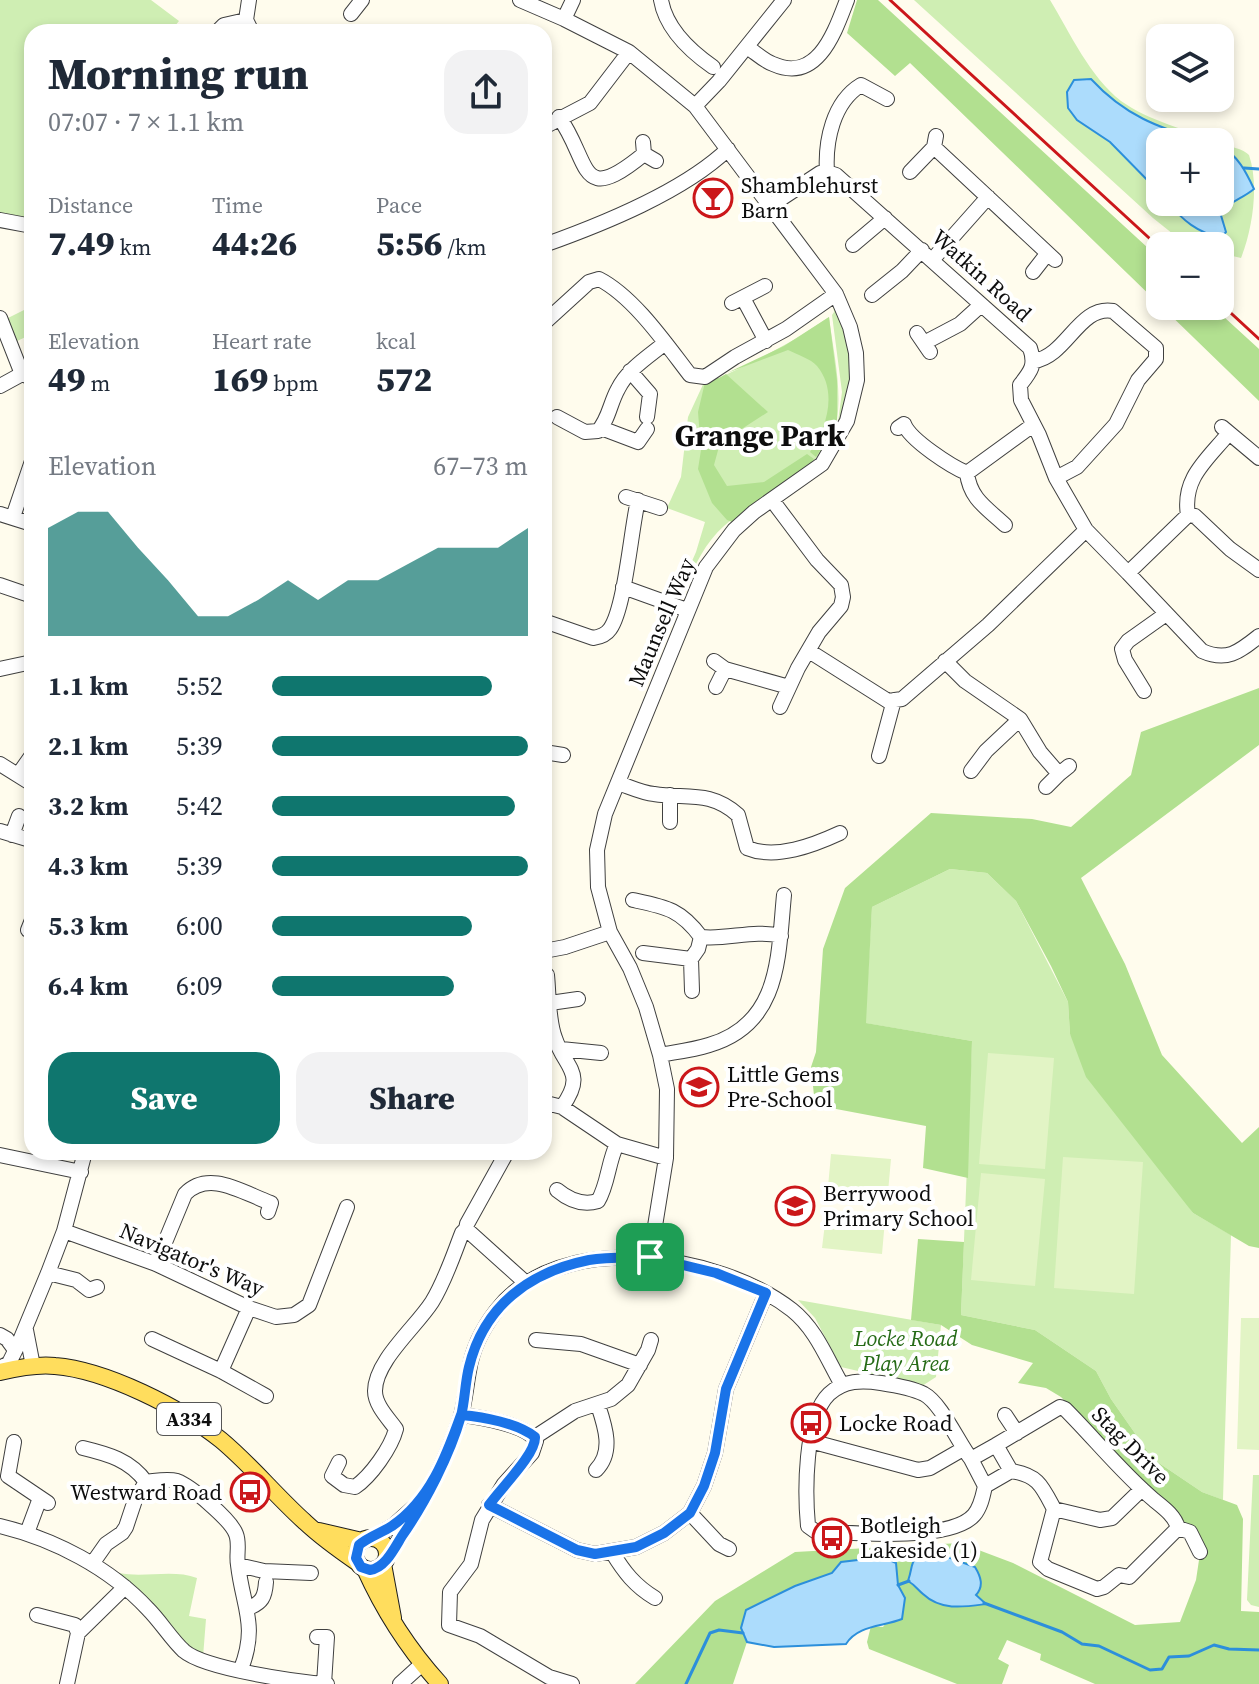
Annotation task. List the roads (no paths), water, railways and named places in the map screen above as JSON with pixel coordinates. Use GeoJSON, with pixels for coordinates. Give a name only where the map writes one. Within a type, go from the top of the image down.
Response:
{"type":"FeatureCollection","features":[{"type":"Feature","properties":{"kind":"main road","name":"A334"},"geometry":{"type":"LineString","coordinates":[[0,1370],[33,1366],[67,1367],[114,1380],[162,1402],[220,1439],[314,1529],[361,1566],[379,1602],[422,1664],[440,1684]]}},
{"type":"Feature","properties":{"kind":"main road","name":"A334"},"geometry":{"type":"LineString","coordinates":[[0,1381],[33,1366]]}},
{"type":"Feature","properties":{"kind":"main road","name":"A334"},"geometry":{"type":"LineString","coordinates":[[314,1529],[367,1540]]}},
{"type":"Feature","properties":{"kind":"main road"},"geometry":{"type":"LineString","coordinates":[[367,1540],[383,1545],[385,1561],[375,1570],[361,1566],[356,1549],[367,1540]]}},
{"type":"Feature","properties":{"kind":"main road","name":"A334"},"geometry":{"type":"LineString","coordinates":[[385,1561],[393,1622]]}},
{"type":"Feature","properties":{"kind":"street"},"geometry":{"type":"LineString","coordinates":[[249,0],[249,24]]}},
{"type":"Feature","properties":{"kind":"street"},"geometry":{"type":"LineString","coordinates":[[351,14],[362,0]]}},
{"type":"Feature","properties":{"kind":"street","name":"Maunsell Way"},"geometry":{"type":"LineString","coordinates":[[520,0],[629,52],[695,106],[836,294],[850,327],[856,353],[857,380],[852,408],[822,464],[754,512],[727,537],[706,567],[605,814],[597,850],[598,887],[610,932],[630,968],[646,1007],[667,1089],[666,1158],[650,1257]]}},
{"type":"Feature","properties":{"kind":"street"},"geometry":{"type":"LineString","coordinates":[[564,19],[573,0]]}},
{"type":"Feature","properties":{"kind":"street"},"geometry":{"type":"LineString","coordinates":[[661,0],[671,28],[706,67]]}},
{"type":"Feature","properties":{"kind":"street"},"geometry":{"type":"LineString","coordinates":[[695,106],[784,0]]}},
{"type":"Feature","properties":{"kind":"street"},"geometry":{"type":"LineString","coordinates":[[747,47],[772,64],[785,67],[814,60],[822,55],[832,38],[847,0]]}},
{"type":"Feature","properties":{"kind":"street"},"geometry":{"type":"LineString","coordinates":[[552,122],[590,103],[629,52]]}},
{"type":"Feature","properties":{"kind":"street"},"geometry":{"type":"LineString","coordinates":[[770,206],[820,173],[827,172],[819,143],[840,106],[860,80],[887,99]]}},
{"type":"Feature","properties":{"kind":"street"},"geometry":{"type":"LineString","coordinates":[[559,117],[579,149],[586,173],[595,179],[603,179],[617,172],[648,152]]}},
{"type":"Feature","properties":{"kind":"street"},"geometry":{"type":"LineString","coordinates":[[910,172],[935,141],[1051,257],[1033,272]]}},
{"type":"Feature","properties":{"kind":"street"},"geometry":{"type":"LineString","coordinates":[[552,242],[624,213],[708,166],[728,149]]}},
{"type":"Feature","properties":{"kind":"street","name":"Watkin Road"},"geometry":{"type":"LineString","coordinates":[[827,172],[836,175],[1030,348],[1034,361]]}},
{"type":"Feature","properties":{"kind":"street"},"geometry":{"type":"LineString","coordinates":[[872,295],[927,255],[988,197]]}},
{"type":"Feature","properties":{"kind":"street"},"geometry":{"type":"LineString","coordinates":[[853,244],[885,218]]}},
{"type":"Feature","properties":{"kind":"street"},"geometry":{"type":"LineString","coordinates":[[0,220],[24,224]]}},
{"type":"Feature","properties":{"kind":"street"},"geometry":{"type":"LineString","coordinates":[[552,316],[589,282],[599,279],[628,302],[690,375],[705,377],[836,294]]}},
{"type":"Feature","properties":{"kind":"street"},"geometry":{"type":"LineString","coordinates":[[765,286],[738,300],[766,341]]}},
{"type":"Feature","properties":{"kind":"street"},"geometry":{"type":"LineString","coordinates":[[924,343],[960,324],[981,305]]}},
{"type":"Feature","properties":{"kind":"street"},"geometry":{"type":"LineString","coordinates":[[1056,478],[1077,467],[1116,424],[1138,380],[1156,359],[1156,348],[1113,311],[1104,309],[1093,312],[1069,338],[1041,360],[1034,361],[1018,392],[1056,478],[1086,530],[1202,651],[1215,657],[1230,655],[1259,636]]}},
{"type":"Feature","properties":{"kind":"street"},"geometry":{"type":"LineString","coordinates":[[0,318],[24,370]]}},
{"type":"Feature","properties":{"kind":"street"},"geometry":{"type":"LineString","coordinates":[[557,415],[585,432],[598,431],[615,393],[630,371],[665,343]]}},
{"type":"Feature","properties":{"kind":"street"},"geometry":{"type":"LineString","coordinates":[[601,428],[638,442],[647,423],[650,394],[630,371]]}},
{"type":"Feature","properties":{"kind":"street"},"geometry":{"type":"LineString","coordinates":[[0,386],[24,377]]}},
{"type":"Feature","properties":{"kind":"street"},"geometry":{"type":"LineString","coordinates":[[904,423],[913,439],[947,460],[953,468],[967,473]]}},
{"type":"Feature","properties":{"kind":"street"},"geometry":{"type":"LineString","coordinates":[[967,473],[1033,425]]}},
{"type":"Feature","properties":{"kind":"street"},"geometry":{"type":"LineString","coordinates":[[1188,515],[1186,492],[1191,480],[1225,430],[1259,458]]}},
{"type":"Feature","properties":{"kind":"street"},"geometry":{"type":"LineString","coordinates":[[967,473],[975,499],[1000,516]]}},
{"type":"Feature","properties":{"kind":"street"},"geometry":{"type":"LineString","coordinates":[[7,515],[24,478]]}},
{"type":"Feature","properties":{"kind":"street"},"geometry":{"type":"LineString","coordinates":[[552,624],[593,638],[602,636],[610,629],[623,587],[632,499],[660,508]]}},
{"type":"Feature","properties":{"kind":"street"},"geometry":{"type":"LineString","coordinates":[[772,500],[817,560],[841,585],[843,597],[841,606],[819,632],[780,707]]}},
{"type":"Feature","properties":{"kind":"street"},"geometry":{"type":"LineString","coordinates":[[1188,515],[1195,516],[1230,549],[1259,570]]}},
{"type":"Feature","properties":{"kind":"street"},"geometry":{"type":"LineString","coordinates":[[1128,573],[1188,515]]}},
{"type":"Feature","properties":{"kind":"street"},"geometry":{"type":"LineString","coordinates":[[809,651],[888,701],[902,699],[988,625],[1086,530]]}},
{"type":"Feature","properties":{"kind":"street"},"geometry":{"type":"LineString","coordinates":[[0,585],[24,593]]}},
{"type":"Feature","properties":{"kind":"street"},"geometry":{"type":"LineString","coordinates":[[623,587],[687,610]]}},
{"type":"Feature","properties":{"kind":"street"},"geometry":{"type":"LineString","coordinates":[[1145,683],[1125,660],[1122,649],[1128,641],[1166,614]]}},
{"type":"Feature","properties":{"kind":"street"},"geometry":{"type":"LineString","coordinates":[[945,661],[965,681],[1020,719],[1040,752],[1064,770],[1046,787]]}},
{"type":"Feature","properties":{"kind":"street"},"geometry":{"type":"LineString","coordinates":[[0,669],[24,664]]}},
{"type":"Feature","properties":{"kind":"street"},"geometry":{"type":"LineString","coordinates":[[716,687],[720,665],[789,687]]}},
{"type":"Feature","properties":{"kind":"street"},"geometry":{"type":"LineString","coordinates":[[879,756],[894,700]]}},
{"type":"Feature","properties":{"kind":"street"},"geometry":{"type":"LineString","coordinates":[[971,771],[986,751],[1020,719]]}},
{"type":"Feature","properties":{"kind":"street"},"geometry":{"type":"LineString","coordinates":[[552,753],[563,755]]}},
{"type":"Feature","properties":{"kind":"street"},"geometry":{"type":"LineString","coordinates":[[0,764],[24,779]]}},
{"type":"Feature","properties":{"kind":"street"},"geometry":{"type":"LineString","coordinates":[[18,775],[24,766]]}},
{"type":"Feature","properties":{"kind":"street"},"geometry":{"type":"LineString","coordinates":[[618,783],[648,793],[696,796],[730,808],[738,815],[747,848],[757,852],[796,849],[830,834]]}},
{"type":"Feature","properties":{"kind":"street"},"geometry":{"type":"LineString","coordinates":[[670,795],[670,822]]}},
{"type":"Feature","properties":{"kind":"street"},"geometry":{"type":"LineString","coordinates":[[13,835],[19,816]]}},
{"type":"Feature","properties":{"kind":"street"},"geometry":{"type":"LineString","coordinates":[[660,1055],[712,1044],[744,1026],[759,1012],[775,977],[784,895]]}},
{"type":"Feature","properties":{"kind":"street"},"geometry":{"type":"LineString","coordinates":[[633,900],[690,914],[701,937],[691,959],[692,991]]}},
{"type":"Feature","properties":{"kind":"street"},"geometry":{"type":"LineString","coordinates":[[552,949],[610,932]]}},
{"type":"Feature","properties":{"kind":"street"},"geometry":{"type":"LineString","coordinates":[[701,937],[719,939],[765,932],[781,936]]}},
{"type":"Feature","properties":{"kind":"street"},"geometry":{"type":"LineString","coordinates":[[643,953],[691,959]]}},
{"type":"Feature","properties":{"kind":"street"},"geometry":{"type":"LineString","coordinates":[[552,1003],[578,999]]}},
{"type":"Feature","properties":{"kind":"street"},"geometry":{"type":"LineString","coordinates":[[552,1020],[554,1037],[573,1069],[574,1083],[562,1107]]}},
{"type":"Feature","properties":{"kind":"street"},"geometry":{"type":"LineString","coordinates":[[561,1049],[601,1053]]}},
{"type":"Feature","properties":{"kind":"street"},"geometry":{"type":"LineString","coordinates":[[552,1104],[562,1107],[617,1144],[666,1158]]}},
{"type":"Feature","properties":{"kind":"street"},"geometry":{"type":"LineString","coordinates":[[561,1197],[582,1203],[598,1201],[617,1144]]}},
{"type":"Feature","properties":{"kind":"street"},"geometry":{"type":"LineString","coordinates":[[0,1155],[81,1172]]}},
{"type":"Feature","properties":{"kind":"street"},"geometry":{"type":"LineString","coordinates":[[0,1370],[9,1363],[48,1273],[64,1231],[83,1160]]}},
{"type":"Feature","properties":{"kind":"street"},"geometry":{"type":"LineString","coordinates":[[331,1471],[344,1485],[358,1485],[393,1440],[396,1429],[378,1404],[375,1391],[378,1375],[433,1301],[462,1233],[503,1160]]}},
{"type":"Feature","properties":{"kind":"street"},"geometry":{"type":"LineString","coordinates":[[156,1264],[185,1194],[193,1186],[214,1181],[273,1207]]}},
{"type":"Feature","properties":{"kind":"street","name":"Navigator's Way"},"geometry":{"type":"LineString","coordinates":[[64,1231],[156,1264],[249,1308],[276,1317],[294,1315],[309,1305],[348,1224],[347,1207]]}},
{"type":"Feature","properties":{"kind":"street"},"geometry":{"type":"LineString","coordinates":[[466,1229],[526,1283]]}},
{"type":"Feature","properties":{"kind":"street"},"geometry":{"type":"LineString","coordinates":[[385,1561],[404,1534],[439,1471],[461,1415],[469,1366],[481,1336],[497,1309],[526,1283],[557,1269],[592,1260],[650,1257],[716,1273],[766,1293],[808,1325],[842,1385]]}},
{"type":"Feature","properties":{"kind":"street"},"geometry":{"type":"LineString","coordinates":[[48,1273],[76,1280],[92,1292]]}},
{"type":"Feature","properties":{"kind":"street"},"geometry":{"type":"LineString","coordinates":[[489,1505],[577,1550],[595,1554],[636,1547],[664,1533],[690,1513],[704,1486],[715,1453],[726,1389],[766,1293]]}},
{"type":"Feature","properties":{"kind":"street"},"geometry":{"type":"LineString","coordinates":[[221,1371],[249,1308]]}},
{"type":"Feature","properties":{"kind":"street"},"geometry":{"type":"LineString","coordinates":[[26,1326],[33,1366]]}},
{"type":"Feature","properties":{"kind":"street"},"geometry":{"type":"LineString","coordinates":[[0,1335],[15,1350]]}},
{"type":"Feature","properties":{"kind":"street"},"geometry":{"type":"LineString","coordinates":[[536,1340],[568,1337],[640,1365]]}},
{"type":"Feature","properties":{"kind":"street"},"geometry":{"type":"LineString","coordinates":[[161,1340],[221,1371],[258,1396]]}},
{"type":"Feature","properties":{"kind":"street"},"geometry":{"type":"LineString","coordinates":[[572,1684],[548,1681],[480,1636],[449,1625],[448,1600],[450,1592],[471,1564],[473,1547],[489,1505],[532,1453],[535,1437],[575,1411],[611,1399],[628,1385],[651,1347]]}},
{"type":"Feature","properties":{"kind":"street"},"geometry":{"type":"LineString","coordinates":[[985,1486],[934,1403],[924,1394],[860,1380],[842,1385],[821,1403],[810,1441],[807,1516],[808,1526],[815,1531],[888,1534],[941,1530],[964,1523],[975,1514],[985,1486],[1011,1471],[1032,1476],[1043,1487],[1054,1509],[1040,1562],[1048,1569],[1097,1589],[1119,1575],[1129,1577],[1178,1528]]}},
{"type":"Feature","properties":{"kind":"street"},"geometry":{"type":"LineString","coordinates":[[598,1405],[607,1445],[603,1468]]}},
{"type":"Feature","properties":{"kind":"street","name":"Stag Drive"},"geometry":{"type":"LineString","coordinates":[[810,1441],[918,1470],[996,1445],[1060,1407],[1167,1511],[1177,1522],[1178,1528],[1190,1532],[1200,1552]]}},
{"type":"Feature","properties":{"kind":"street"},"geometry":{"type":"LineString","coordinates":[[461,1415],[492,1420],[529,1432],[535,1437]]}},
{"type":"Feature","properties":{"kind":"street"},"geometry":{"type":"LineString","coordinates":[[1005,1415],[1017,1433]]}},
{"type":"Feature","properties":{"kind":"street"},"geometry":{"type":"LineString","coordinates":[[14,1442],[8,1476],[44,1500],[27,1533]]}},
{"type":"Feature","properties":{"kind":"street"},"geometry":{"type":"LineString","coordinates":[[996,1445],[1011,1471]]}},
{"type":"Feature","properties":{"kind":"street"},"geometry":{"type":"LineString","coordinates":[[83,1449],[111,1455],[130,1465],[146,1482]]}},
{"type":"Feature","properties":{"kind":"street"},"geometry":{"type":"LineString","coordinates":[[146,1482],[170,1479],[179,1482],[217,1511],[237,1535],[238,1565],[248,1608],[249,1650],[241,1669]]}},
{"type":"Feature","properties":{"kind":"street"},"geometry":{"type":"LineString","coordinates":[[92,1564],[106,1544],[128,1525],[135,1500],[146,1482]]}},
{"type":"Feature","properties":{"kind":"street"},"geometry":{"type":"LineString","coordinates":[[1054,1509],[1100,1520],[1112,1518],[1142,1489]]}},
{"type":"Feature","properties":{"kind":"street"},"geometry":{"type":"LineString","coordinates":[[367,1540],[394,1525],[422,1500]]}},
{"type":"Feature","properties":{"kind":"street"},"geometry":{"type":"LineString","coordinates":[[690,1513],[722,1550]]}},
{"type":"Feature","properties":{"kind":"street"},"geometry":{"type":"LineString","coordinates":[[0,1526],[27,1533],[92,1564],[125,1587],[185,1652],[207,1662],[284,1682],[326,1684],[327,1637],[317,1637]]}},
{"type":"Feature","properties":{"kind":"street"},"geometry":{"type":"LineString","coordinates":[[612,1552],[639,1589],[655,1598]]}},
{"type":"Feature","properties":{"kind":"street"},"geometry":{"type":"LineString","coordinates":[[238,1565],[264,1571],[311,1573]]}},
{"type":"Feature","properties":{"kind":"street"},"geometry":{"type":"LineString","coordinates":[[248,1608],[259,1604],[265,1596],[266,1582]]}},
{"type":"Feature","properties":{"kind":"street"},"geometry":{"type":"LineString","coordinates":[[78,1633],[125,1587]]}},
{"type":"Feature","properties":{"kind":"street"},"geometry":{"type":"LineString","coordinates":[[37,1615],[75,1625],[78,1633],[67,1684]]}},
{"type":"Feature","properties":{"kind":"street"},"geometry":{"type":"LineString","coordinates":[[400,1684],[422,1664]]}},
{"type":"Feature","properties":{"kind":"water"},"geometry":{"type":"Polygon","coordinates":[[[1091,79],[1130,111],[1165,128],[1146,128],[1146,179],[1110,142],[1077,120],[1068,108],[1067,92],[1074,80],[1091,79]]]}},
{"type":"Feature","properties":{"kind":"water"},"geometry":{"type":"Polygon","coordinates":[[[1234,157],[1245,171],[1254,189],[1234,201],[1234,157]]]}},
{"type":"Feature","properties":{"kind":"water"},"geometry":{"type":"Polygon","coordinates":[[[1180,216],[1221,216],[1226,232],[1203,232],[1180,216]]]}},
{"type":"Feature","properties":{"kind":"water"},"geometry":{"type":"Polygon","coordinates":[[[931,1551],[975,1567],[981,1581],[976,1595],[986,1604],[953,1606],[937,1603],[908,1581],[915,1559],[931,1551]]]}},
{"type":"Feature","properties":{"kind":"water"},"geometry":{"type":"Polygon","coordinates":[[[883,1557],[896,1563],[898,1585],[905,1598],[902,1619],[857,1633],[846,1644],[774,1647],[747,1642],[741,1628],[746,1610],[795,1586],[832,1573],[841,1562],[883,1557]]]}},
{"type":"Feature","properties":{"kind":"waterway"},"geometry":{"type":"LineString","coordinates":[[1244,168],[1259,169]]}},
{"type":"Feature","properties":{"kind":"waterway"},"geometry":{"type":"LineString","coordinates":[[898,1585],[909,1581]]}},
{"type":"Feature","properties":{"kind":"waterway"},"geometry":{"type":"LineString","coordinates":[[984,1603],[1062,1632],[1082,1644],[1099,1646],[1150,1670],[1162,1669],[1169,1657],[1189,1656],[1214,1645],[1259,1650]]}},
{"type":"Feature","properties":{"kind":"waterway"},"geometry":{"type":"LineString","coordinates":[[686,1684],[710,1633],[719,1630],[743,1633]]}},
{"type":"Feature","properties":{"kind":"railway"},"geometry":{"type":"LineString","coordinates":[[890,0],[1146,235]]}},
{"type":"Feature","properties":{"kind":"railway"},"geometry":{"type":"LineString","coordinates":[[1234,316],[1259,339]]}},
{"type":"Feature","properties":{"kind":"place","name":"Shamblehurst Barn"},"geometry":{"type":"Point","coordinates":[713,198]}},
{"type":"Feature","properties":{"kind":"place","name":"Little Gems Pre-School"},"geometry":{"type":"Point","coordinates":[699,1087]}},
{"type":"Feature","properties":{"kind":"place","name":"Berrywood Primary School"},"geometry":{"type":"Point","coordinates":[795,1206]}},
{"type":"Feature","properties":{"kind":"place","name":"Locke Road"},"geometry":{"type":"Point","coordinates":[811,1423]}},
{"type":"Feature","properties":{"kind":"place","name":"Westward Road"},"geometry":{"type":"Point","coordinates":[250,1492]}},
{"type":"Feature","properties":{"kind":"place","name":"Botleigh Lakeside (1)"},"geometry":{"type":"Point","coordinates":[832,1538]}},
{"type":"Feature","properties":{"kind":"district","name":"Grange Park"},"geometry":{"type":"Point","coordinates":[760,436]}},
{"type":"Feature","properties":{"kind":"park label","name":"Locke Road Play Area"},"geometry":{"type":"Point","coordinates":[906,1350]}}]}
